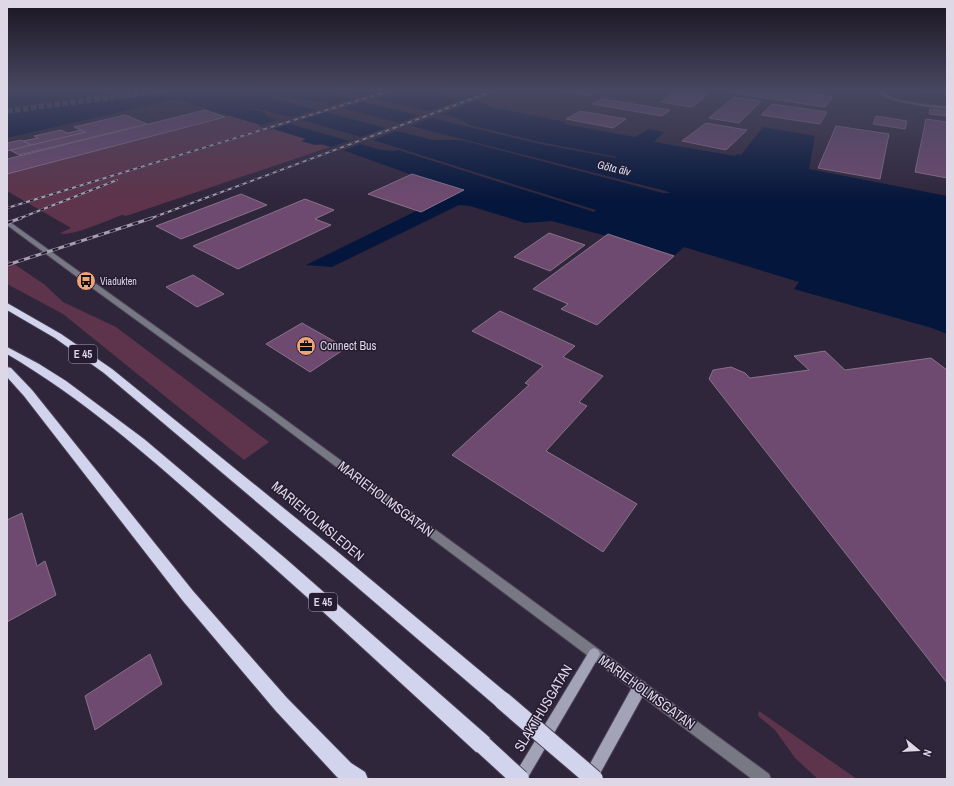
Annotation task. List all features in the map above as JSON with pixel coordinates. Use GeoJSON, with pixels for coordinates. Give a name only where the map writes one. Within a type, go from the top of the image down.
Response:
{"type":"FeatureCollection","features":[{"type":"Feature","properties":{"kind":"highway","name":"MARIEHOLMSLEDEN"},"geometry":{"type":"LineString","coordinates":[[7,306],[58,336],[108,371],[334,558],[594,779]]}},
{"type":"Feature","properties":{"kind":"highway","name":"E 45"},"geometry":{"type":"LineString","coordinates":[[7,350],[26,360],[83,397],[140,442],[235,523],[520,779]]}},
{"type":"Feature","properties":{"kind":"highway"},"geometry":{"type":"LineString","coordinates":[[7,370],[28,393],[188,596],[281,704],[350,776]]}},
{"type":"Feature","properties":{"kind":"main road","name":"SLAKTHUSGATAN"},"geometry":{"type":"LineString","coordinates":[[520,779],[594,654]]}},
{"type":"Feature","properties":{"kind":"main road"},"geometry":{"type":"LineString","coordinates":[[590,779],[640,687]]}},
{"type":"Feature","properties":{"kind":"street","name":"MARIEHOLMSGATAN"},"geometry":{"type":"LineString","coordinates":[[7,222],[86,281],[269,412],[764,779]]}},
{"type":"Feature","properties":{"kind":"shaded area"},"geometry":{"type":"Polygon","coordinates":[[[186,127],[267,127],[306,139],[302,141],[330,147],[126,216],[122,215],[80,231],[65,234],[60,233],[71,228],[7,191],[7,174],[186,127]]]}},
{"type":"Feature","properties":{"kind":"shaded area"},"geometry":{"type":"Polygon","coordinates":[[[7,259],[45,285],[63,302],[116,327],[269,442],[244,460],[63,314],[7,284],[7,259]]]}},
{"type":"Feature","properties":{"kind":"shaded area"},"geometry":{"type":"Polygon","coordinates":[[[759,711],[857,779],[818,779],[795,758],[775,730],[758,716],[759,711]]]}},
{"type":"Feature","properties":{"kind":"water"},"geometry":{"type":"Polygon","coordinates":[[[7,127],[56,127],[7,138],[7,127]]]}},
{"type":"Feature","properties":{"kind":"water","name":"Göta älv"},"geometry":{"type":"Polygon","coordinates":[[[266,127],[579,127],[635,137],[649,129],[664,132],[654,142],[735,156],[737,154],[741,155],[763,127],[815,136],[809,169],[947,196],[947,334],[932,328],[794,289],[799,282],[684,247],[675,255],[552,221],[525,223],[470,206],[459,205],[332,267],[306,265],[457,191],[351,153],[322,144],[315,145],[301,141],[306,139],[266,127]]]}},
{"type":"Feature","properties":{"kind":"pier"},"geometry":{"type":"Polygon","coordinates":[[[260,127],[281,127],[270,130],[260,127]]]}},
{"type":"Feature","properties":{"kind":"pier"},"geometry":{"type":"Polygon","coordinates":[[[299,127],[325,127],[361,137],[385,128],[380,127],[414,127],[670,193],[663,193],[461,140],[433,140],[397,131],[373,140],[596,210],[594,212],[398,150],[381,150],[360,144],[340,152],[328,148],[349,141],[299,127]]]}},
{"type":"Feature","properties":{"kind":"pier"},"geometry":{"type":"Polygon","coordinates":[[[467,127],[477,127],[540,142],[617,157],[616,158],[540,144],[467,127]]]}},
{"type":"Feature","properties":{"kind":"building"},"geometry":{"type":"Polygon","coordinates":[[[74,127],[136,127],[19,155],[10,150],[86,132],[74,127]]]}},
{"type":"Feature","properties":{"kind":"building"},"geometry":{"type":"Polygon","coordinates":[[[138,127],[188,127],[7,174],[7,159],[138,127]]]}},
{"type":"Feature","properties":{"kind":"building"},"geometry":{"type":"Polygon","coordinates":[[[701,127],[728,127],[747,130],[726,150],[682,141],[701,127]]]}},
{"type":"Feature","properties":{"kind":"building"},"geometry":{"type":"Polygon","coordinates":[[[836,127],[889,134],[880,179],[818,168],[836,127]]]}},
{"type":"Feature","properties":{"kind":"building"},"geometry":{"type":"Polygon","coordinates":[[[890,127],[906,127],[905,129],[890,127]]]}},
{"type":"Feature","properties":{"kind":"building"},"geometry":{"type":"Polygon","coordinates":[[[924,127],[947,127],[947,178],[915,172],[924,127]]]}},
{"type":"Feature","properties":{"kind":"building"},"geometry":{"type":"Polygon","coordinates":[[[61,130],[67,133],[81,130],[86,132],[31,145],[23,141],[38,138],[34,136],[61,130]]]}},
{"type":"Feature","properties":{"kind":"building"},"geometry":{"type":"Polygon","coordinates":[[[21,140],[31,145],[7,151],[7,143],[21,140]]]}},
{"type":"Feature","properties":{"kind":"building"},"geometry":{"type":"Polygon","coordinates":[[[412,174],[464,190],[421,212],[368,194],[412,174]]]}},
{"type":"Feature","properties":{"kind":"building"},"geometry":{"type":"Polygon","coordinates":[[[241,194],[267,205],[181,239],[156,226],[241,194]]]}},
{"type":"Feature","properties":{"kind":"building"},"geometry":{"type":"Polygon","coordinates":[[[305,199],[334,210],[315,219],[331,225],[238,269],[193,246],[305,199]]]}},
{"type":"Feature","properties":{"kind":"building"},"geometry":{"type":"Polygon","coordinates":[[[549,233],[585,245],[550,271],[514,257],[549,233]]]}},
{"type":"Feature","properties":{"kind":"building"},"geometry":{"type":"Polygon","coordinates":[[[608,234],[674,256],[597,325],[561,309],[568,304],[533,289],[608,234]]]}},
{"type":"Feature","properties":{"kind":"building"},"geometry":{"type":"Polygon","coordinates":[[[193,275],[224,294],[197,307],[166,287],[193,275]]]}},
{"type":"Feature","properties":{"kind":"building"},"geometry":{"type":"Polygon","coordinates":[[[500,311],[575,346],[563,357],[603,376],[579,402],[587,406],[546,451],[637,504],[603,552],[452,455],[529,385],[525,383],[543,366],[472,331],[500,311]]]}},
{"type":"Feature","properties":{"kind":"building","name":"Connect Bus"},"geometry":{"type":"Polygon","coordinates":[[[302,323],[346,348],[310,372],[266,344],[302,323]]]}},
{"type":"Feature","properties":{"kind":"building"},"geometry":{"type":"Polygon","coordinates":[[[825,351],[845,370],[931,358],[947,370],[947,683],[709,379],[713,370],[731,367],[745,373],[750,378],[809,370],[794,356],[825,351]]]}},
{"type":"Feature","properties":{"kind":"building"},"geometry":{"type":"Polygon","coordinates":[[[22,513],[37,566],[45,561],[56,595],[7,622],[7,520],[22,513]]]}},
{"type":"Feature","properties":{"kind":"building"},"geometry":{"type":"Polygon","coordinates":[[[150,654],[162,684],[95,730],[85,696],[150,654]]]}},
{"type":"Feature","properties":{"kind":"railway"},"geometry":{"type":"LineString","coordinates":[[7,208],[272,127]]}},
{"type":"Feature","properties":{"kind":"railway"},"geometry":{"type":"LineString","coordinates":[[150,219],[397,127]]}},
{"type":"Feature","properties":{"kind":"railway"},"geometry":{"type":"LineString","coordinates":[[18,219],[117,180]]}},
{"type":"Feature","properties":{"kind":"railway"},"geometry":{"type":"LineString","coordinates":[[7,223],[21,218]]}},
{"type":"Feature","properties":{"kind":"railway"},"geometry":{"type":"LineString","coordinates":[[7,265],[150,219]]}},
{"type":"Feature","properties":{"kind":"place","name":"Viadukten"},"geometry":{"type":"Point","coordinates":[86,281]}},
{"type":"Feature","properties":{"kind":"place","name":"Connect Bus"},"geometry":{"type":"Point","coordinates":[306,346]}}]}
